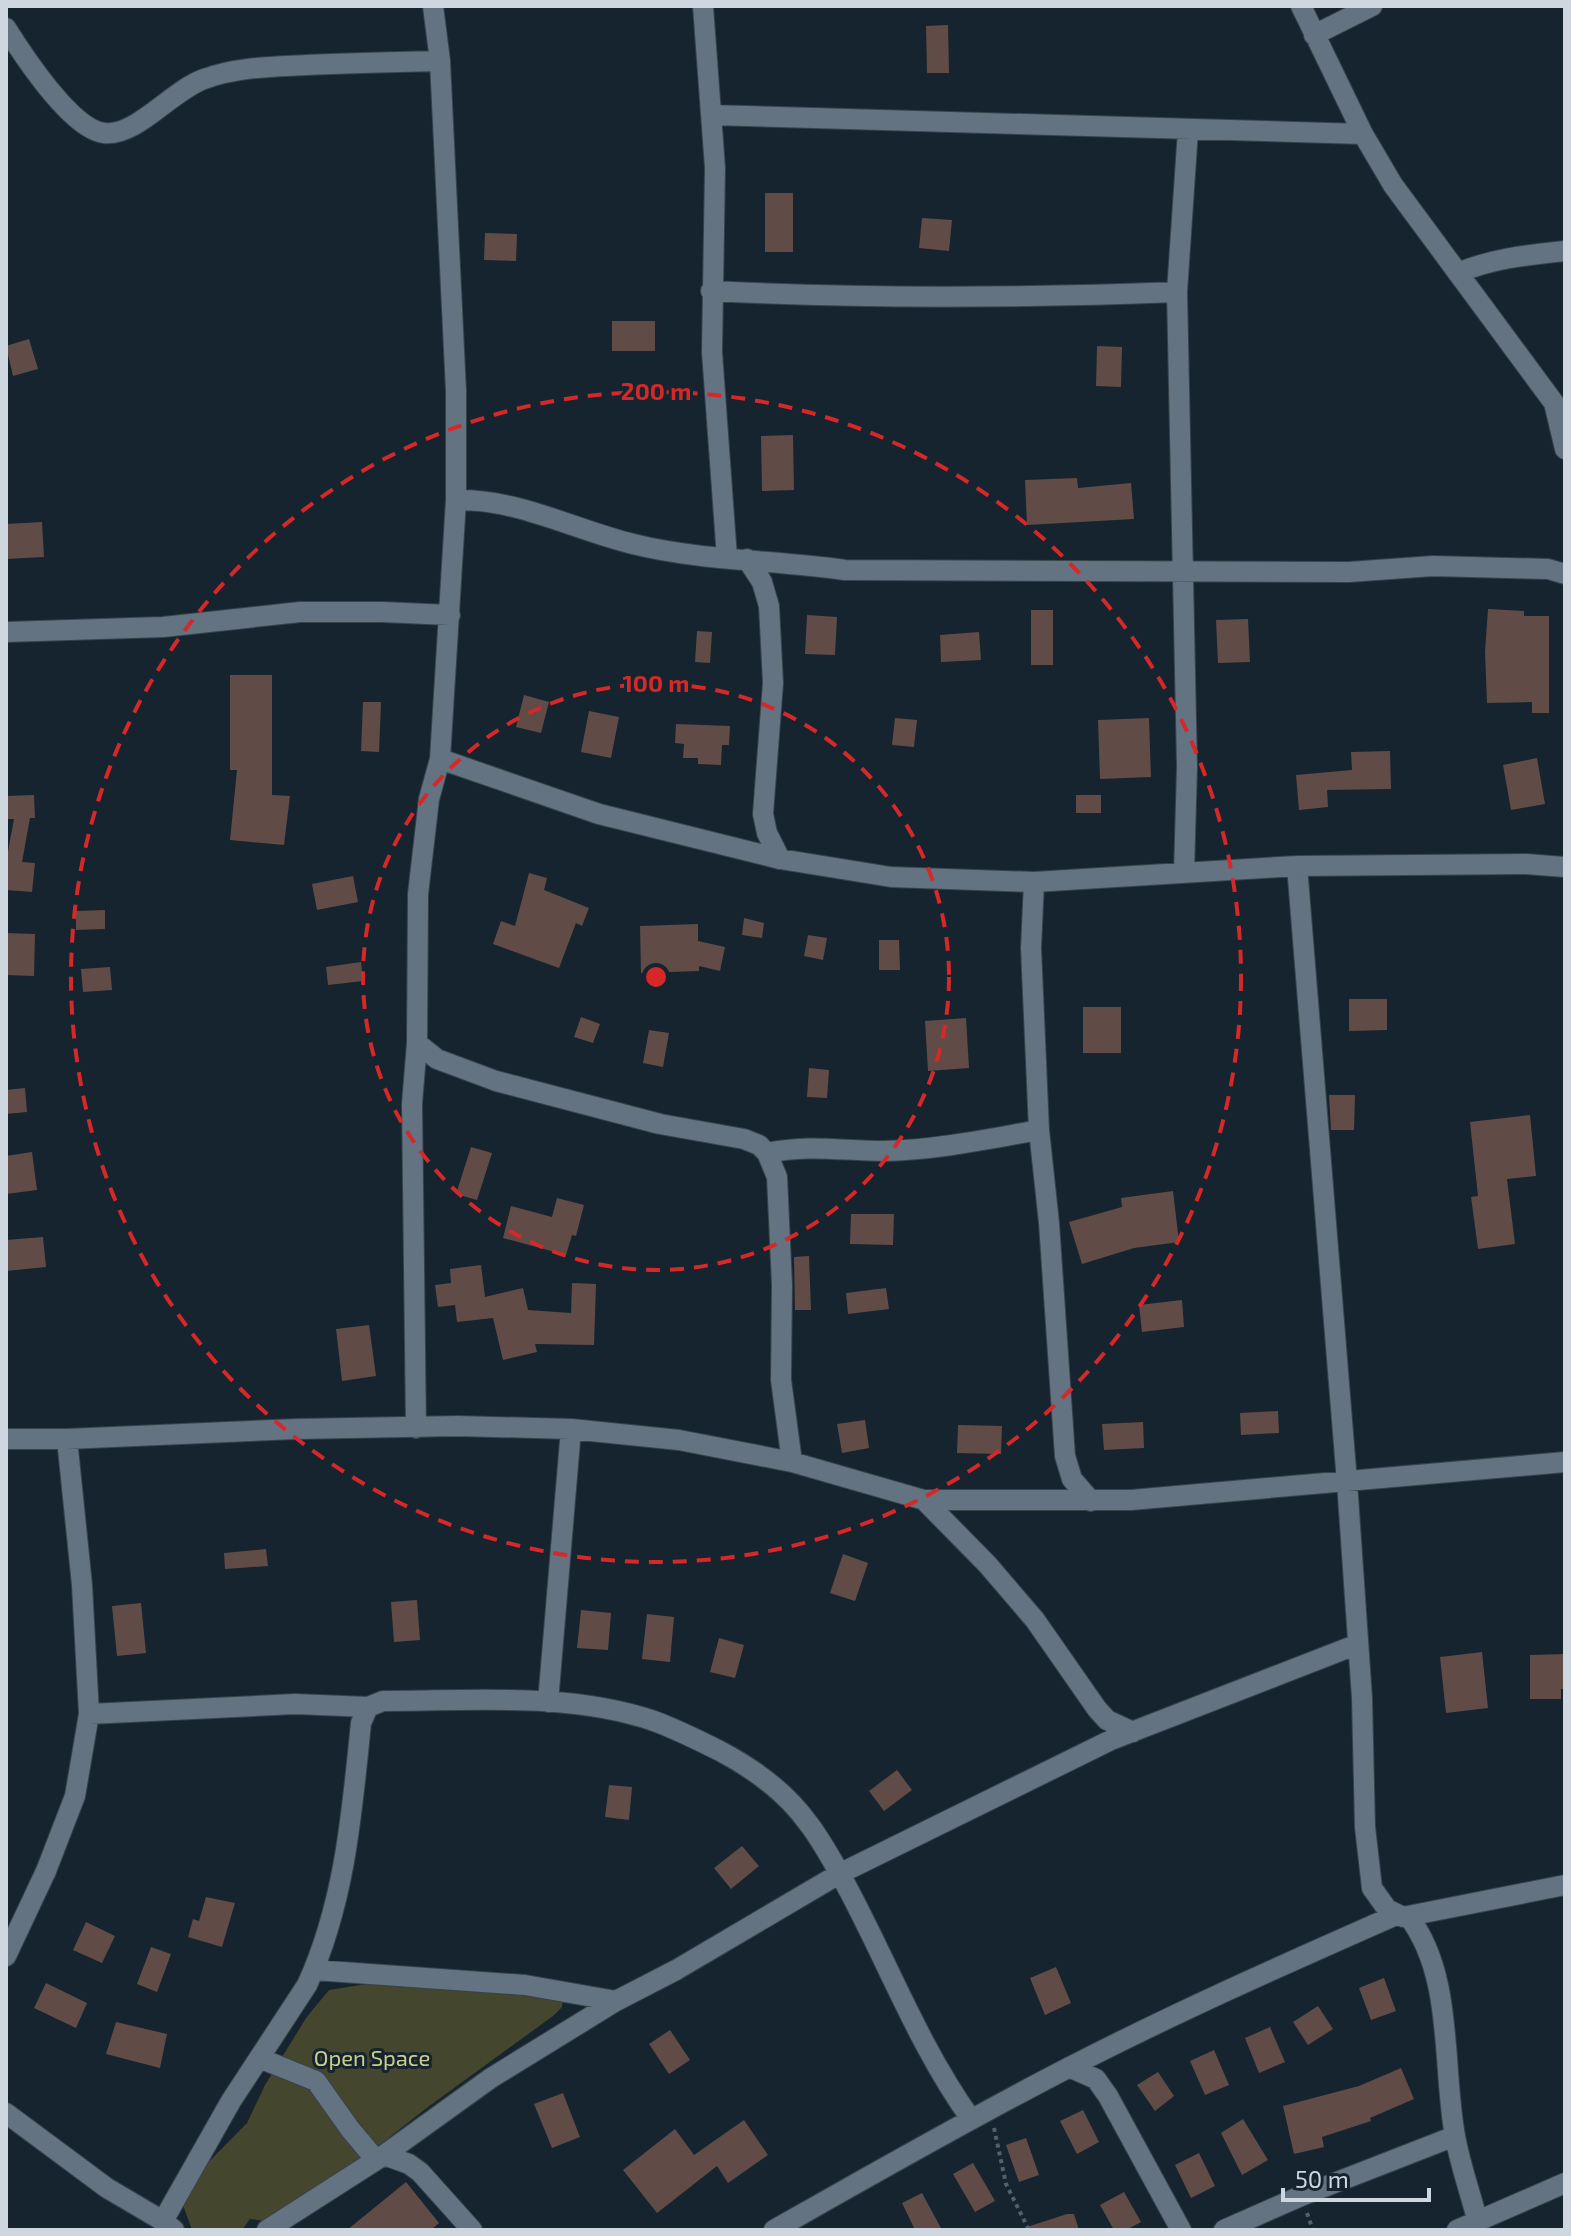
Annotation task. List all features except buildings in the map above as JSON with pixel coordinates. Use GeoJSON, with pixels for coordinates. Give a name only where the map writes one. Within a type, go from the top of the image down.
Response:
{"type":"FeatureCollection","features":[{"type":"Feature","properties":{"kind":"street"},"geometry":{"type":"LineString","coordinates":[[416,1428],[412,1104],[417,1043],[418,894],[429,799],[440,759],[456,500],[452,287],[440,61],[433,6]]}},
{"type":"Feature","properties":{"kind":"street"},"geometry":{"type":"LineString","coordinates":[[703,6],[715,168],[711,291],[718,450],[737,558],[762,582],[769,606],[773,683],[763,814],[767,833],[780,859]]}},
{"type":"Feature","properties":{"kind":"street"},"geometry":{"type":"LineString","coordinates":[[1301,6],[1363,134],[1393,185],[1554,403],[1565,449]]}},
{"type":"Feature","properties":{"kind":"street"},"geometry":{"type":"LineString","coordinates":[[1314,35],[1372,6]]}},
{"type":"Feature","properties":{"kind":"street"},"geometry":{"type":"LineString","coordinates":[[6,28],[53,94],[86,127],[104,133],[137,125],[178,90],[204,78],[248,68],[440,61]]}},
{"type":"Feature","properties":{"kind":"street"},"geometry":{"type":"LineString","coordinates":[[712,115],[1363,134]]}},
{"type":"Feature","properties":{"kind":"street"},"geometry":{"type":"LineString","coordinates":[[1184,872],[1187,767],[1177,292],[1188,130]]}},
{"type":"Feature","properties":{"kind":"street"},"geometry":{"type":"LineString","coordinates":[[1458,273],[1479,264],[1511,257],[1565,251]]}},
{"type":"Feature","properties":{"kind":"street"},"geometry":{"type":"LineString","coordinates":[[711,291],[841,298],[1047,297],[1177,292]]}},
{"type":"Feature","properties":{"kind":"street"},"geometry":{"type":"LineString","coordinates":[[456,500],[501,502],[630,543],[682,554],[845,570],[1349,572],[1433,566],[1548,569],[1565,574]]}},
{"type":"Feature","properties":{"kind":"street"},"geometry":{"type":"LineString","coordinates":[[6,632],[163,627],[300,612],[450,615]]}},
{"type":"Feature","properties":{"kind":"street"},"geometry":{"type":"LineString","coordinates":[[440,759],[599,814],[780,859],[891,877],[1034,882],[1297,866],[1526,864],[1565,867]]}},
{"type":"Feature","properties":{"kind":"street"},"geometry":{"type":"LineString","coordinates":[[1297,866],[1347,1482],[1358,1644],[1365,1827],[1372,1888],[1387,1909],[1419,1930],[1429,1950],[1436,1978],[1455,2136],[1477,2219]]}},
{"type":"Feature","properties":{"kind":"street"},"geometry":{"type":"LineString","coordinates":[[1034,882],[1031,948],[1039,1130],[1049,1223],[1065,1456],[1072,1479],[1091,1501]]}},
{"type":"Feature","properties":{"kind":"street"},"geometry":{"type":"LineString","coordinates":[[417,1043],[437,1059],[496,1081],[660,1124],[744,1139],[759,1145],[767,1153],[777,1177],[782,1285],[781,1380],[792,1462]]}},
{"type":"Feature","properties":{"kind":"street"},"geometry":{"type":"LineString","coordinates":[[767,1153],[808,1146],[884,1151],[943,1146],[1039,1130]]}},
{"type":"Feature","properties":{"kind":"street"},"geometry":{"type":"LineString","coordinates":[[6,1439],[458,1426],[571,1429],[679,1440],[792,1462],[924,1500],[1091,1501],[1159,1498],[1565,1462]]}},
{"type":"Feature","properties":{"kind":"street"},"geometry":{"type":"LineString","coordinates":[[548,1702],[571,1429]]}},
{"type":"Feature","properties":{"kind":"street"},"geometry":{"type":"LineString","coordinates":[[6,1956],[46,1871],[75,1796],[89,1714],[82,1585],[67,1439]]}},
{"type":"Feature","properties":{"kind":"street"},"geometry":{"type":"LineString","coordinates":[[924,1500],[987,1564],[1035,1620],[1097,1709],[1107,1720],[1133,1732]]}},
{"type":"Feature","properties":{"kind":"street"},"geometry":{"type":"LineString","coordinates":[[267,2230],[380,2158],[491,2078],[616,2001],[676,1970],[839,1874],[1111,1740],[1358,1644]]}},
{"type":"Feature","properties":{"kind":"street"},"geometry":{"type":"LineString","coordinates":[[89,1714],[295,1704],[368,1707],[383,1701],[548,1702],[599,1708],[653,1721],[699,1740],[749,1766],[775,1787],[808,1822],[839,1874],[947,2086],[977,2116]]}},
{"type":"Feature","properties":{"kind":"street"},"geometry":{"type":"LineString","coordinates":[[6,2113],[107,2188],[169,2225],[259,2058],[314,1970],[345,1866],[361,1723],[368,1707]]}},
{"type":"Feature","properties":{"kind":"street"},"geometry":{"type":"LineString","coordinates":[[774,2230],[1069,2067],[1267,1973],[1402,1916],[1565,1885]]}},
{"type":"Feature","properties":{"kind":"street"},"geometry":{"type":"LineString","coordinates":[[314,1970],[525,1985],[616,2001]]}},
{"type":"Feature","properties":{"kind":"street"},"geometry":{"type":"LineString","coordinates":[[259,2058],[316,2081],[350,2129],[380,2158],[409,2164],[420,2172],[472,2230]]}},
{"type":"Feature","properties":{"kind":"street"},"geometry":{"type":"LineString","coordinates":[[1069,2067],[1096,2079],[1108,2096],[1181,2230]]}},
{"type":"Feature","properties":{"kind":"street"},"geometry":{"type":"LineString","coordinates":[[1224,2230],[1301,2196],[1455,2136]]}},
{"type":"Feature","properties":{"kind":"street"},"geometry":{"type":"LineString","coordinates":[[1457,2230],[1565,2183]]}},
{"type":"Feature","properties":{"kind":"path"},"geometry":{"type":"LineString","coordinates":[[977,2116],[995,2129],[996,2149],[1006,2184],[1029,2230]]}},
{"type":"Feature","properties":{"kind":"green space","name":"Open Space"},"geometry":{"type":"Polygon","coordinates":[[[404,1978],[564,1994],[562,2007],[553,2016],[428,2107],[280,2223],[250,2219],[242,2230],[192,2230],[184,2208],[184,2187],[247,2123],[265,2085],[306,2018],[329,1990],[404,1978]]]}}]}
